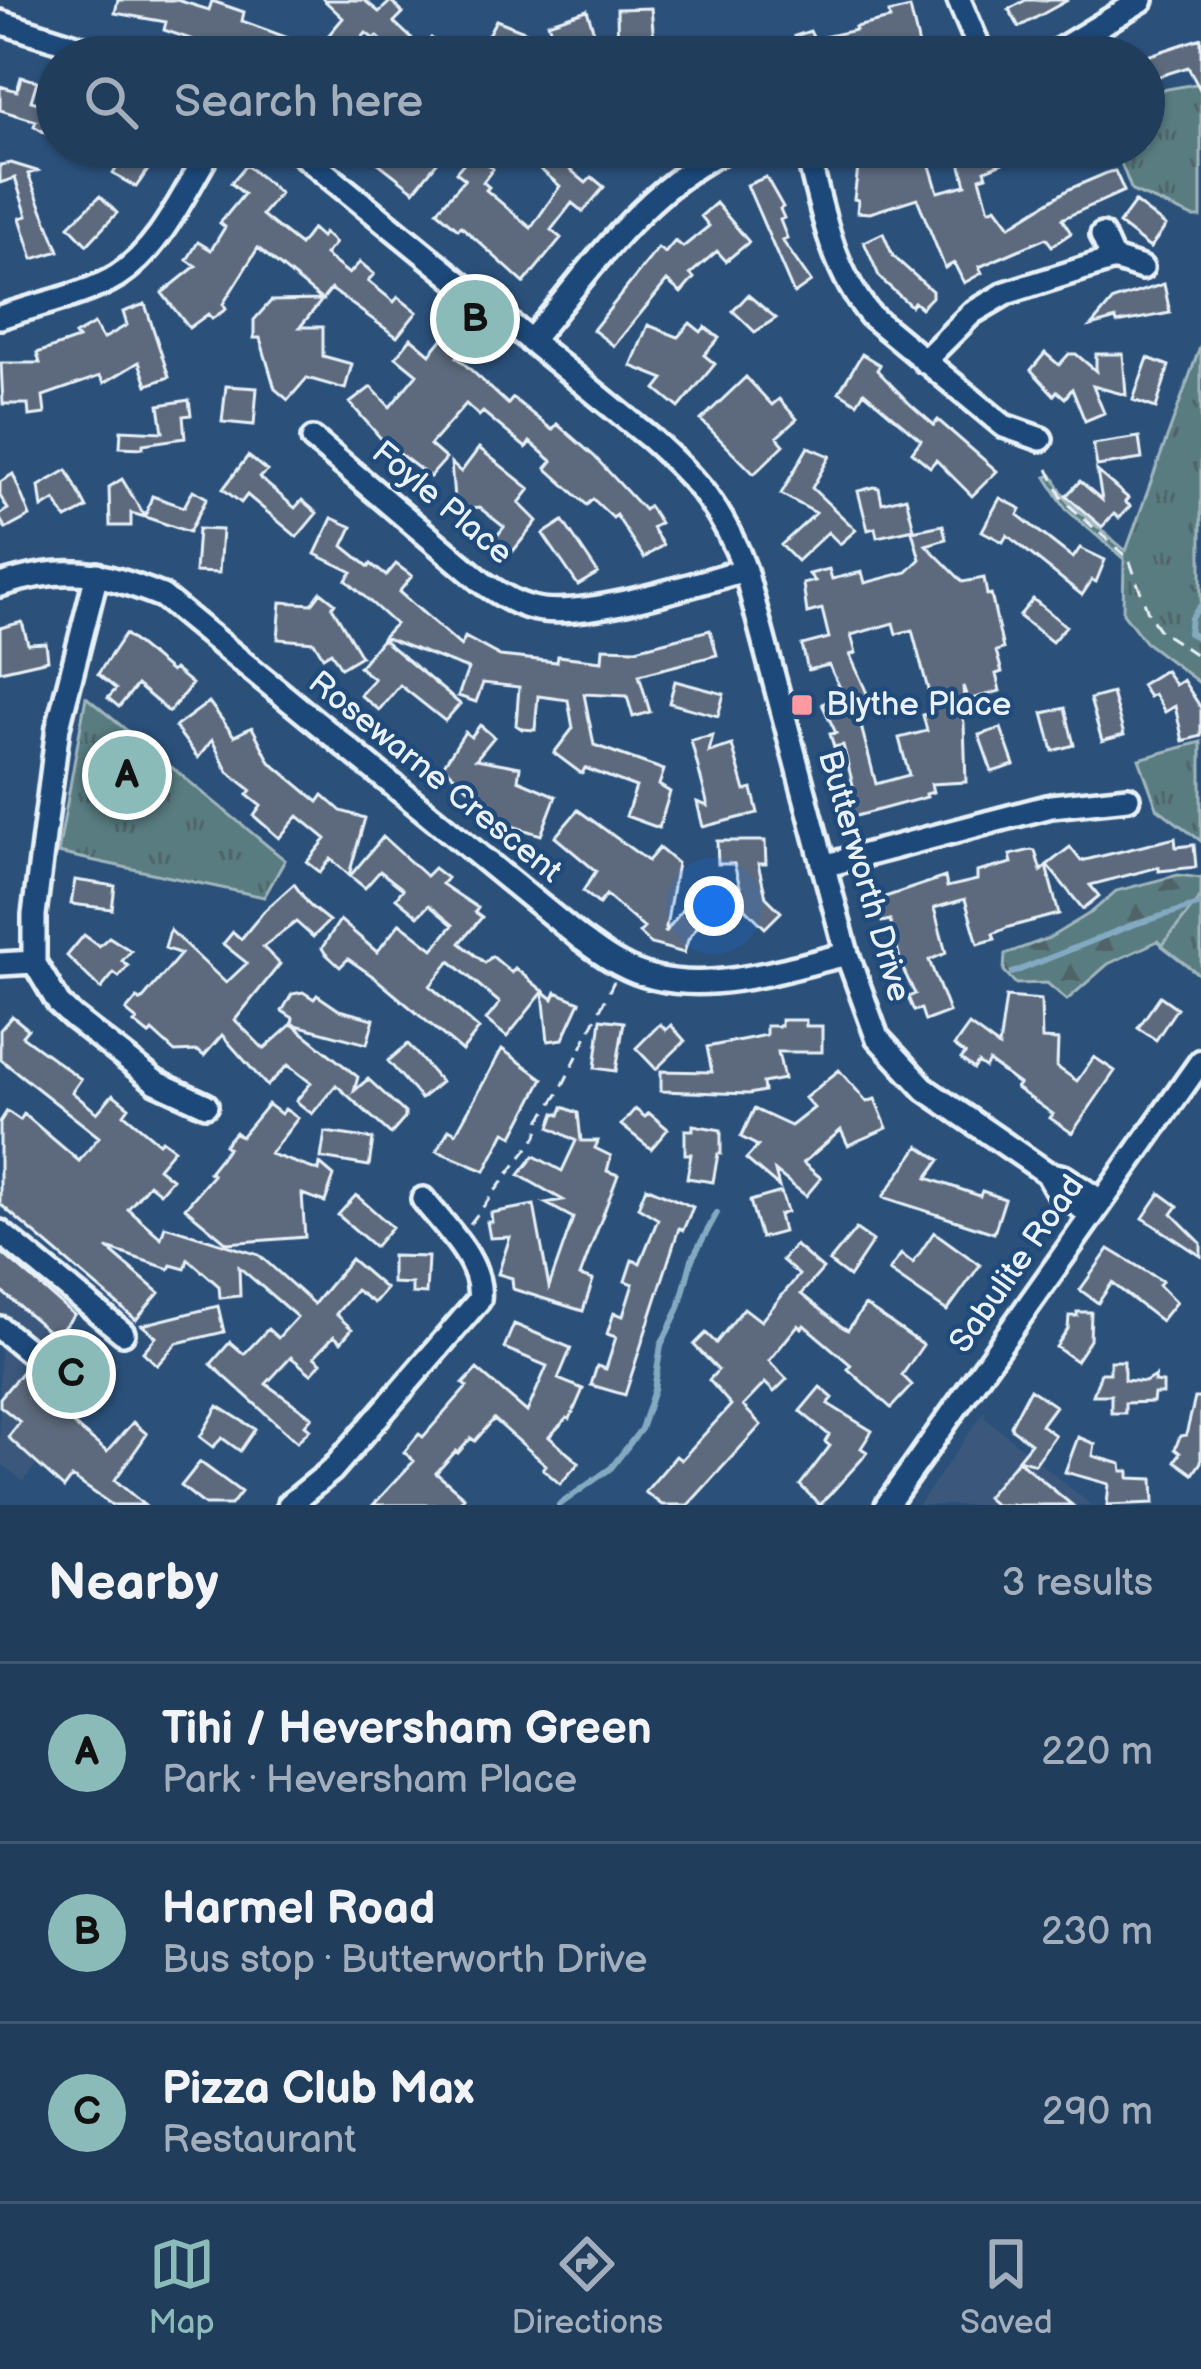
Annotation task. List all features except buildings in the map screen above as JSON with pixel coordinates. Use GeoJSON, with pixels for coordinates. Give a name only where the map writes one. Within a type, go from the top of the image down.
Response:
{"type":"FeatureCollection","features":[{"type":"Feature","properties":{"kind":"street"},"geometry":{"type":"LineString","coordinates":[[959,0],[974,36]]}},
{"type":"Feature","properties":{"kind":"street"},"geometry":{"type":"LineString","coordinates":[[1083,36],[1142,0]]}},
{"type":"Feature","properties":{"kind":"street"},"geometry":{"type":"LineString","coordinates":[[0,22],[45,36]]}},
{"type":"Feature","properties":{"kind":"street"},"geometry":{"type":"LineString","coordinates":[[0,317],[112,279],[129,267],[148,249],[199,168]]}},
{"type":"Feature","properties":{"kind":"street","name":"Butterworth Drive"},"geometry":{"type":"LineString","coordinates":[[319,168],[689,473],[731,532],[745,570],[847,953],[877,1037],[901,1067],[953,1111],[1047,1173],[1064,1177],[1096,1208]]}},
{"type":"Feature","properties":{"kind":"street"},"geometry":{"type":"LineString","coordinates":[[530,341],[642,209],[696,168]]}},
{"type":"Feature","properties":{"kind":"street"},"geometry":{"type":"LineString","coordinates":[[812,168],[848,284],[871,316],[1004,426],[1041,439]]}},
{"type":"Feature","properties":{"kind":"street"},"geometry":{"type":"LineString","coordinates":[[1102,235],[1113,260]]}},
{"type":"Feature","properties":{"kind":"street"},"geometry":{"type":"LineString","coordinates":[[924,361],[972,313],[1006,293],[1113,260],[1142,268]]}},
{"type":"Feature","properties":{"kind":"street","name":"Foyle Place"},"geometry":{"type":"LineString","coordinates":[[314,439],[510,601],[541,610],[585,609],[745,570]]}},
{"type":"Feature","properties":{"kind":"street","name":"Rosewarne Crescent"},"geometry":{"type":"LineString","coordinates":[[0,585],[40,572],[78,570],[162,596],[580,938],[621,966],[656,977],[714,983],[847,953]]}},
{"type":"Feature","properties":{"kind":"street"},"geometry":{"type":"LineString","coordinates":[[97,574],[58,727],[34,915],[34,962],[59,1004],[73,1017],[156,1082],[206,1105]]}},
{"type":"Feature","properties":{"kind":"street"},"geometry":{"type":"LineString","coordinates":[[823,866],[1051,806],[1128,798]]}},
{"type":"Feature","properties":{"kind":"street"},"geometry":{"type":"LineString","coordinates":[[0,964],[34,962]]}},
{"type":"Feature","properties":{"kind":"street","name":"Sabulite Road"},"geometry":{"type":"LineString","coordinates":[[887,1505],[1201,1061]]}},
{"type":"Feature","properties":{"kind":"street"},"geometry":{"type":"LineString","coordinates":[[290,1505],[332,1470],[479,1300],[482,1283],[423,1198]]}},
{"type":"Feature","properties":{"kind":"street"},"geometry":{"type":"LineString","coordinates":[[0,1232],[123,1333]]}},
{"type":"Feature","properties":{"kind":"street"},"geometry":{"type":"LineString","coordinates":[[0,1328],[44,1364]]}},
{"type":"Feature","properties":{"kind":"path"},"geometry":{"type":"LineString","coordinates":[[1048,469],[1063,500],[1130,559],[1149,615],[1160,631],[1201,658]]}},
{"type":"Feature","properties":{"kind":"path"},"geometry":{"type":"LineString","coordinates":[[462,1235],[537,1136],[541,1119],[559,1093],[616,976]]}},
{"type":"Feature","properties":{"kind":"shaded area"},"geometry":{"type":"Polygon","coordinates":[[[0,1272],[118,1363],[23,1481],[0,1462],[0,1272]]]}},
{"type":"Feature","properties":{"kind":"shaded area"},"geometry":{"type":"Polygon","coordinates":[[[986,1409],[984,1417],[1091,1505],[919,1505],[986,1409]]]}},
{"type":"Feature","properties":{"kind":"green space"},"geometry":{"type":"Polygon","coordinates":[[[1201,83],[1201,217],[1132,191],[1123,168],[1165,168],[1165,89],[1201,83]]]}},
{"type":"Feature","properties":{"kind":"green space"},"geometry":{"type":"Polygon","coordinates":[[[1201,344],[1201,684],[1145,642],[1123,613],[1124,559],[1066,509],[1046,477],[1052,475],[1068,502],[1126,551],[1201,344]]]}},
{"type":"Feature","properties":{"kind":"green space"},"geometry":{"type":"Polygon","coordinates":[[[86,697],[285,860],[264,897],[58,853],[86,697]]]}},
{"type":"Feature","properties":{"kind":"green space"},"geometry":{"type":"Polygon","coordinates":[[[1201,742],[1201,841],[1157,808],[1139,759],[1201,742]]]}},
{"type":"Feature","properties":{"kind":"green space"},"geometry":{"type":"Polygon","coordinates":[[[1178,875],[1201,878],[1201,976],[1158,941],[1108,964],[1067,1000],[1047,983],[1016,984],[1004,971],[1005,954],[1049,938],[1116,891],[1178,875]]]}},
{"type":"Feature","properties":{"kind":"green space"},"geometry":{"type":"Polygon","coordinates":[[[1201,896],[1201,976],[1162,946],[1201,896]]]}},
{"type":"Feature","properties":{"kind":"waterway"},"geometry":{"type":"LineString","coordinates":[[1201,605],[1191,618],[1189,633],[1201,639]]}},
{"type":"Feature","properties":{"kind":"waterway"},"geometry":{"type":"LineString","coordinates":[[1012,973],[1132,925],[1201,904]]}},
{"type":"Feature","properties":{"kind":"waterway"},"geometry":{"type":"LineString","coordinates":[[559,1505],[611,1468],[641,1429],[654,1390],[661,1345],[679,1308],[692,1259],[717,1213]]}},
{"type":"Feature","properties":{"kind":"place","name":"Harmel Road"},"geometry":{"type":"Point","coordinates":[475,319]}},
{"type":"Feature","properties":{"kind":"place","name":"Blythe Place"},"geometry":{"type":"Point","coordinates":[802,705]}},
{"type":"Feature","properties":{"kind":"place","name":"Tihi / Heversham Green"},"geometry":{"type":"Point","coordinates":[127,775]}},
{"type":"Feature","properties":{"kind":"place","name":"Pizza Club Max"},"geometry":{"type":"Point","coordinates":[71,1374]}}]}
